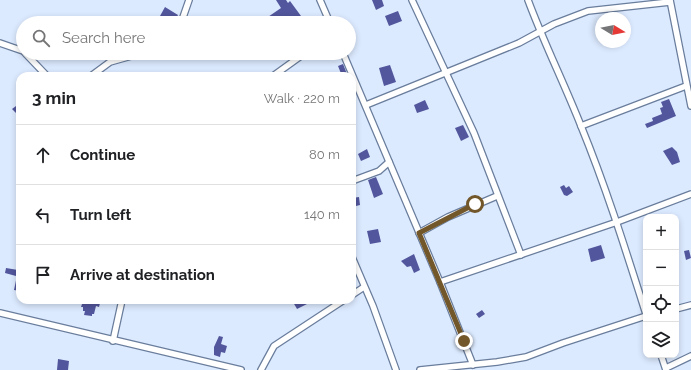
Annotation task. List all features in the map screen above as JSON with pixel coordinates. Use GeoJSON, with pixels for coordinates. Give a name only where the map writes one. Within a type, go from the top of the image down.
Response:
{"type":"FeatureCollection","features":[{"type":"Feature","properties":{"kind":"street"},"geometry":{"type":"LineString","coordinates":[[183,16],[189,0]]}},
{"type":"Feature","properties":{"kind":"street"},"geometry":{"type":"LineString","coordinates":[[320,0],[327,16]]}},
{"type":"Feature","properties":{"kind":"street"},"geometry":{"type":"LineString","coordinates":[[412,0],[448,73],[474,133],[521,255]]}},
{"type":"Feature","properties":{"kind":"street"},"geometry":{"type":"LineString","coordinates":[[528,0],[540,32],[581,126],[617,222],[643,305]]}},
{"type":"Feature","properties":{"kind":"street"},"geometry":{"type":"LineString","coordinates":[[366,105],[448,73],[540,32],[554,24],[588,11],[670,1],[691,106]]}},
{"type":"Feature","properties":{"kind":"street"},"geometry":{"type":"LineString","coordinates":[[0,43],[16,49]]}},
{"type":"Feature","properties":{"kind":"street"},"geometry":{"type":"LineString","coordinates":[[32,60],[43,72]]}},
{"type":"Feature","properties":{"kind":"street"},"geometry":{"type":"LineString","coordinates":[[96,72],[110,62],[117,60]]}},
{"type":"Feature","properties":{"kind":"street"},"geometry":{"type":"LineString","coordinates":[[278,72],[295,60]]}},
{"type":"Feature","properties":{"kind":"street"},"geometry":{"type":"LineString","coordinates":[[347,60],[352,72]]}},
{"type":"Feature","properties":{"kind":"street"},"geometry":{"type":"LineString","coordinates":[[356,81],[473,365]]}},
{"type":"Feature","properties":{"kind":"street"},"geometry":{"type":"LineString","coordinates":[[581,126],[686,86]]}},
{"type":"Feature","properties":{"kind":"street"},"geometry":{"type":"LineString","coordinates":[[356,180],[379,171],[389,162]]}},
{"type":"Feature","properties":{"kind":"street"},"geometry":{"type":"LineString","coordinates":[[440,282],[617,222],[691,194]]}},
{"type":"Feature","properties":{"kind":"street"},"geometry":{"type":"LineString","coordinates":[[419,233],[448,217],[498,196]]}},
{"type":"Feature","properties":{"kind":"street"},"geometry":{"type":"LineString","coordinates":[[356,267],[396,370]]}},
{"type":"Feature","properties":{"kind":"street"},"geometry":{"type":"LineString","coordinates":[[356,292],[364,287]]}},
{"type":"Feature","properties":{"kind":"street"},"geometry":{"type":"LineString","coordinates":[[113,341],[121,304]]}},
{"type":"Feature","properties":{"kind":"street"},"geometry":{"type":"LineString","coordinates":[[261,370],[274,346],[338,304]]}},
{"type":"Feature","properties":{"kind":"street"},"geometry":{"type":"LineString","coordinates":[[679,308],[691,305]]}},
{"type":"Feature","properties":{"kind":"street"},"geometry":{"type":"LineString","coordinates":[[0,313],[113,341],[241,370]]}},
{"type":"Feature","properties":{"kind":"street"},"geometry":{"type":"LineString","coordinates":[[420,370],[473,365],[526,357],[643,316]]}},
{"type":"Feature","properties":{"kind":"street"},"geometry":{"type":"LineString","coordinates":[[662,358],[666,369],[691,356]]}},
{"type":"Feature","properties":{"kind":"street"},"geometry":{"type":"LineString","coordinates":[[266,362],[267,370]]}},
{"type":"Feature","properties":{"kind":"building"},"geometry":{"type":"Polygon","coordinates":[[[276,0],[286,0],[288,3],[290,1],[301,16],[269,16],[281,8],[276,0]]]}},
{"type":"Feature","properties":{"kind":"building"},"geometry":{"type":"Polygon","coordinates":[[[372,0],[382,0],[384,6],[376,10],[372,0]]]}},
{"type":"Feature","properties":{"kind":"building"},"geometry":{"type":"Polygon","coordinates":[[[165,7],[178,15],[178,16],[160,16],[165,7]]]}},
{"type":"Feature","properties":{"kind":"building"},"geometry":{"type":"Polygon","coordinates":[[[398,11],[402,21],[389,26],[385,16],[398,11]]]}},
{"type":"Feature","properties":{"kind":"building"},"geometry":{"type":"Polygon","coordinates":[[[343,64],[346,72],[340,72],[338,66],[343,64]]]}},
{"type":"Feature","properties":{"kind":"building"},"geometry":{"type":"Polygon","coordinates":[[[390,65],[396,82],[384,86],[379,68],[390,65]]]}},
{"type":"Feature","properties":{"kind":"building"},"geometry":{"type":"Polygon","coordinates":[[[669,99],[676,116],[647,128],[645,124],[653,121],[652,118],[662,114],[660,108],[663,107],[661,102],[669,99]]]}},
{"type":"Feature","properties":{"kind":"building"},"geometry":{"type":"Polygon","coordinates":[[[425,100],[429,109],[417,113],[414,105],[425,100]]]}},
{"type":"Feature","properties":{"kind":"building"},"geometry":{"type":"Polygon","coordinates":[[[16,106],[16,113],[12,109],[16,106]]]}},
{"type":"Feature","properties":{"kind":"building"},"geometry":{"type":"Polygon","coordinates":[[[463,125],[469,137],[461,141],[455,128],[463,125]]]}},
{"type":"Feature","properties":{"kind":"building"},"geometry":{"type":"Polygon","coordinates":[[[672,147],[677,152],[680,162],[672,165],[663,151],[672,147]]]}},
{"type":"Feature","properties":{"kind":"building"},"geometry":{"type":"Polygon","coordinates":[[[367,149],[370,157],[361,161],[358,154],[367,149]]]}},
{"type":"Feature","properties":{"kind":"building"},"geometry":{"type":"Polygon","coordinates":[[[376,177],[383,194],[374,198],[368,180],[376,177]]]}},
{"type":"Feature","properties":{"kind":"building"},"geometry":{"type":"Polygon","coordinates":[[[564,185],[566,188],[569,186],[573,192],[567,196],[564,195],[560,187],[564,185]]]}},
{"type":"Feature","properties":{"kind":"building"},"geometry":{"type":"Polygon","coordinates":[[[356,197],[359,197],[360,205],[356,206],[356,197]]]}},
{"type":"Feature","properties":{"kind":"building"},"geometry":{"type":"Polygon","coordinates":[[[378,229],[381,242],[370,244],[367,231],[378,229]]]}},
{"type":"Feature","properties":{"kind":"building"},"geometry":{"type":"Polygon","coordinates":[[[601,245],[605,258],[591,262],[588,249],[601,245]]]}},
{"type":"Feature","properties":{"kind":"building"},"geometry":{"type":"Polygon","coordinates":[[[689,250],[691,258],[686,260],[684,251],[689,250]]]}},
{"type":"Feature","properties":{"kind":"building"},"geometry":{"type":"Polygon","coordinates":[[[414,254],[420,270],[414,273],[411,266],[407,267],[401,261],[414,254]]]}},
{"type":"Feature","properties":{"kind":"building"},"geometry":{"type":"Polygon","coordinates":[[[6,268],[16,270],[16,276],[5,273],[6,268]]]}},
{"type":"Feature","properties":{"kind":"building"},"geometry":{"type":"Polygon","coordinates":[[[82,304],[100,304],[99,307],[96,306],[92,316],[84,315],[85,311],[83,311],[83,307],[81,307],[82,304]]]}},
{"type":"Feature","properties":{"kind":"building"},"geometry":{"type":"Polygon","coordinates":[[[294,304],[307,304],[297,309],[294,304]]]}},
{"type":"Feature","properties":{"kind":"building"},"geometry":{"type":"Polygon","coordinates":[[[482,310],[485,314],[479,318],[476,314],[482,310]]]}},
{"type":"Feature","properties":{"kind":"building"},"geometry":{"type":"Polygon","coordinates":[[[219,336],[223,337],[221,344],[227,346],[225,353],[221,352],[220,357],[214,355],[214,347],[219,336]]]}},
{"type":"Feature","properties":{"kind":"building"},"geometry":{"type":"Polygon","coordinates":[[[58,359],[69,361],[68,370],[57,370],[58,359]]]}},
{"type":"Feature","properties":{"kind":"route"},"geometry":{"type":"LineString","coordinates":[[464,341],[419,233],[475,204]]}}]}
